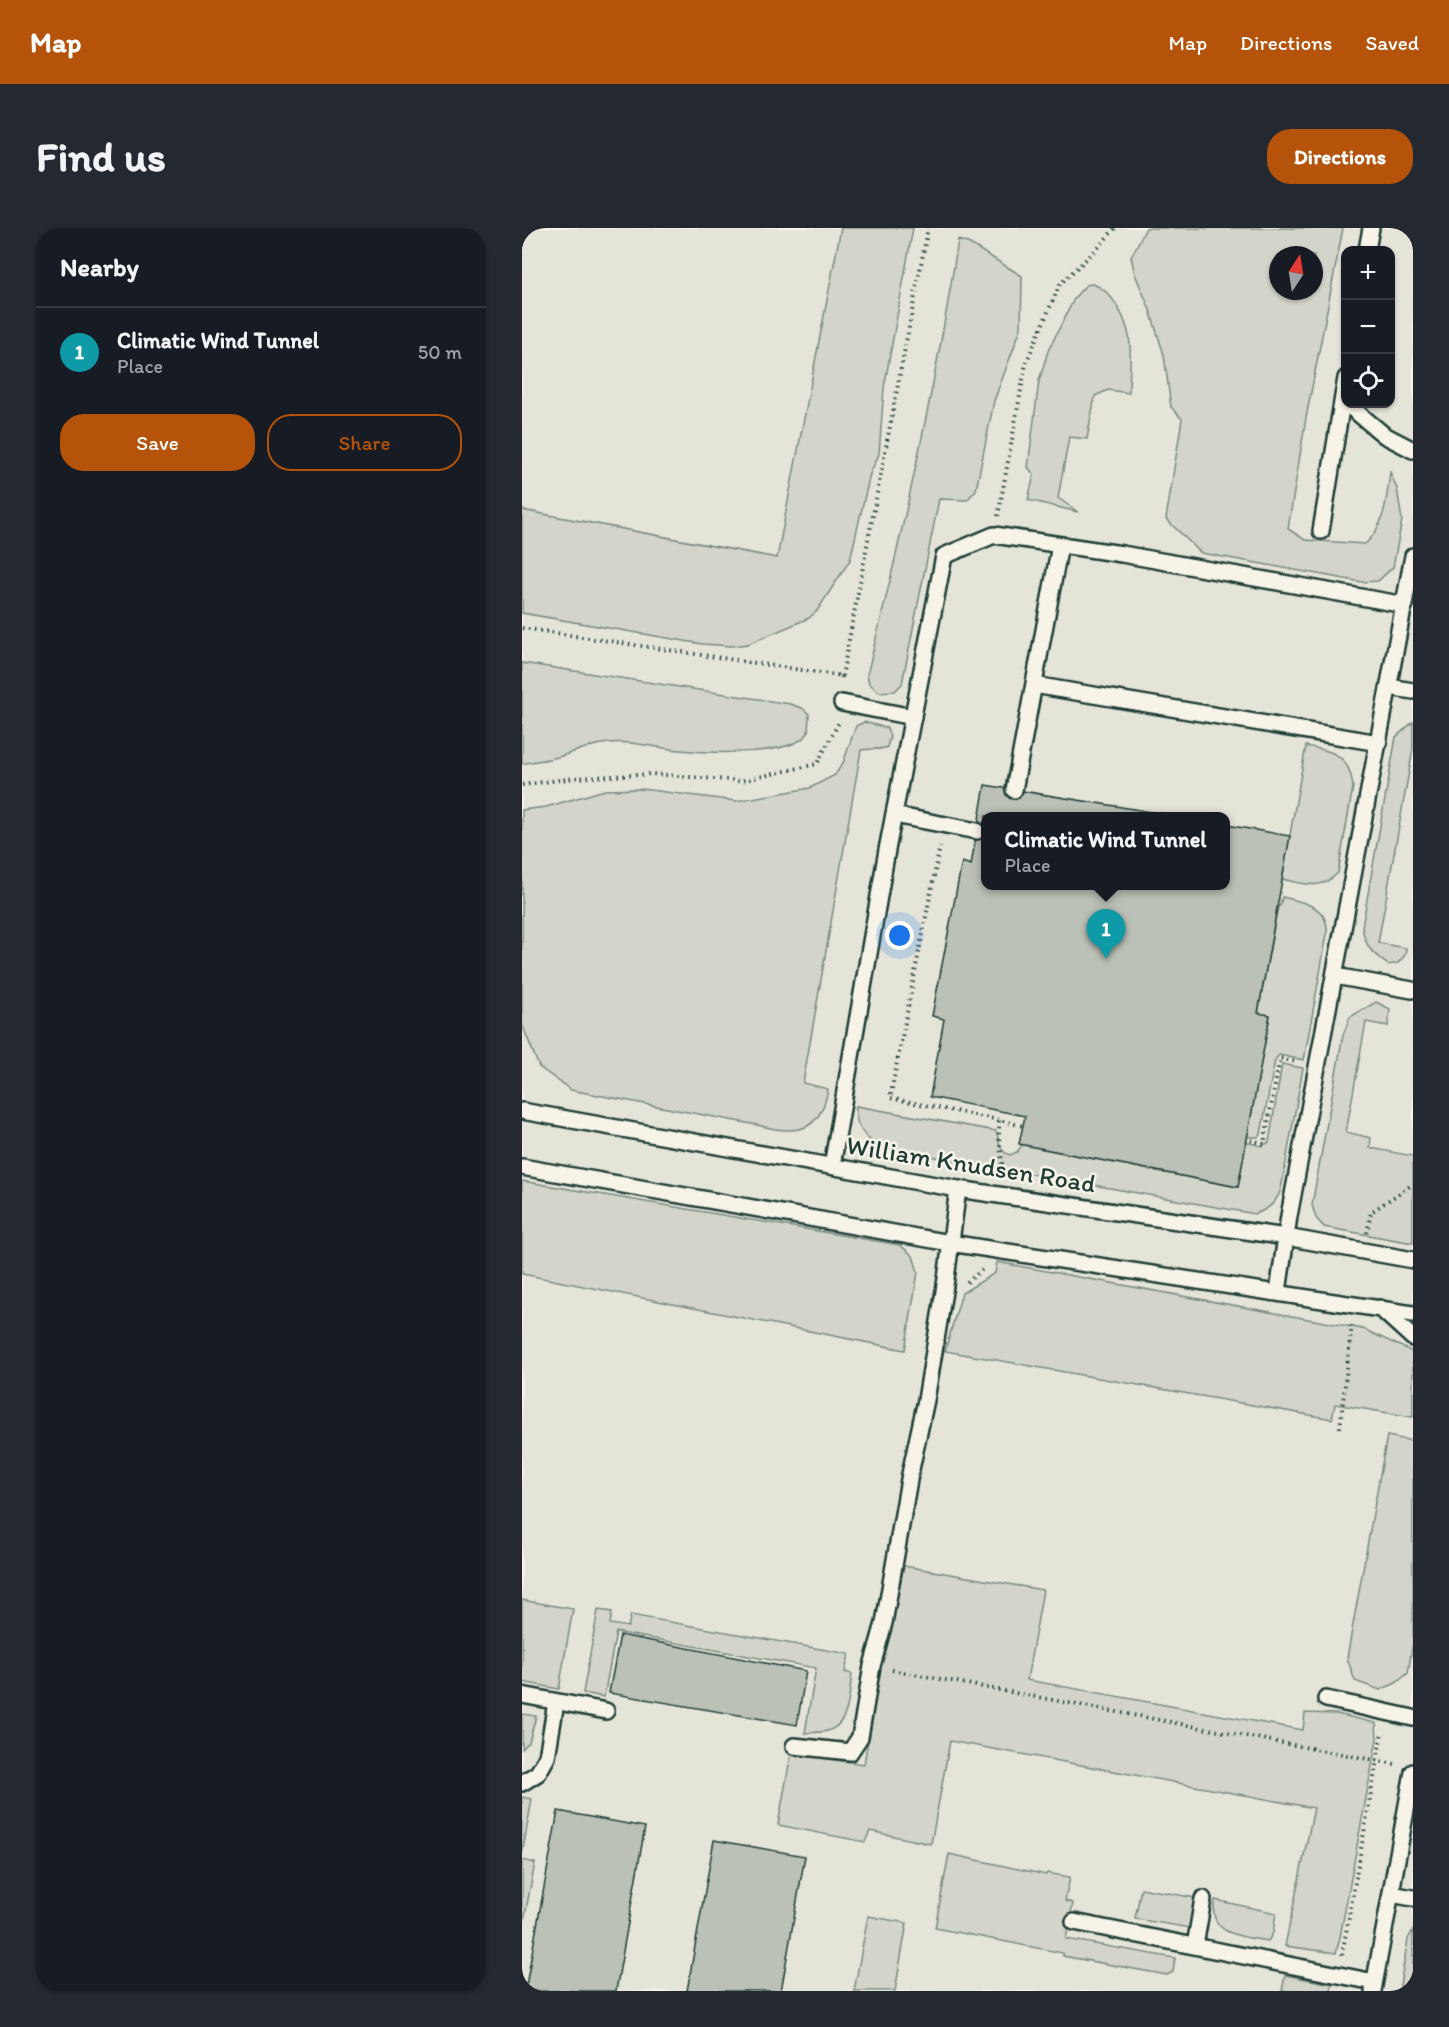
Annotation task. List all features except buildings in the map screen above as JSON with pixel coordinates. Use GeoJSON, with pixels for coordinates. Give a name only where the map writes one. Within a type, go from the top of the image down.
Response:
{"type":"FeatureCollection","features":[{"type":"Feature","properties":{"kind":"lane"},"geometry":{"type":"LineString","coordinates":[[1368,246],[1371,228]]}},
{"type":"Feature","properties":{"kind":"lane"},"geometry":{"type":"LineString","coordinates":[[1321,531],[1344,408]]}},
{"type":"Feature","properties":{"kind":"lane"},"geometry":{"type":"LineString","coordinates":[[1352,408],[1384,435],[1413,450]]}},
{"type":"Feature","properties":{"kind":"lane"},"geometry":{"type":"LineString","coordinates":[[832,1166],[894,815],[944,556],[994,535],[1122,554],[1405,605]]}},
{"type":"Feature","properties":{"kind":"lane"},"geometry":{"type":"LineString","coordinates":[[1014,790],[1060,545]]}},
{"type":"Feature","properties":{"kind":"lane"},"geometry":{"type":"LineString","coordinates":[[1278,1292],[1286,1237],[1413,556]]}},
{"type":"Feature","properties":{"kind":"lane"},"geometry":{"type":"LineString","coordinates":[[1034,685],[1379,743]]}},
{"type":"Feature","properties":{"kind":"lane"},"geometry":{"type":"LineString","coordinates":[[1389,687],[1413,691]]}},
{"type":"Feature","properties":{"kind":"lane"},"geometry":{"type":"LineString","coordinates":[[842,703],[913,717]]}},
{"type":"Feature","properties":{"kind":"lane"},"geometry":{"type":"LineString","coordinates":[[894,815],[977,831]]}},
{"type":"Feature","properties":{"kind":"lane"},"geometry":{"type":"LineString","coordinates":[[1335,976],[1412,990]]}},
{"type":"Feature","properties":{"kind":"lane","name":"William Knudsen Road"},"geometry":{"type":"LineString","coordinates":[[522,1111],[958,1189],[1286,1237],[1413,1260]]}},
{"type":"Feature","properties":{"kind":"lane"},"geometry":{"type":"LineString","coordinates":[[522,1167],[950,1243],[1413,1314]]}},
{"type":"Feature","properties":{"kind":"lane"},"geometry":{"type":"LineString","coordinates":[[794,1746],[849,1752],[860,1737],[872,1666],[884,1623],[910,1474],[926,1400],[958,1189]]}},
{"type":"Feature","properties":{"kind":"lane"},"geometry":{"type":"LineString","coordinates":[[1380,1308],[1413,1338]]}},
{"type":"Feature","properties":{"kind":"lane"},"geometry":{"type":"LineString","coordinates":[[522,1695],[606,1712]]}},
{"type":"Feature","properties":{"kind":"lane"},"geometry":{"type":"LineString","coordinates":[[1326,1699],[1413,1718]]}},
{"type":"Feature","properties":{"kind":"lane"},"geometry":{"type":"LineString","coordinates":[[522,1783],[538,1773],[547,1757],[556,1702]]}},
{"type":"Feature","properties":{"kind":"lane"},"geometry":{"type":"LineString","coordinates":[[1074,1922],[1338,1974],[1374,1986],[1391,1894],[1408,1769]]}},
{"type":"Feature","properties":{"kind":"lane"},"geometry":{"type":"LineString","coordinates":[[1391,1894],[1413,1898]]}},
{"type":"Feature","properties":{"kind":"lane"},"geometry":{"type":"LineString","coordinates":[[1195,1946],[1203,1899]]}},
{"type":"Feature","properties":{"kind":"path"},"geometry":{"type":"LineString","coordinates":[[522,785],[574,778],[652,774],[741,781],[818,764],[839,720],[842,703],[842,676],[928,228]]}},
{"type":"Feature","properties":{"kind":"path"},"geometry":{"type":"LineString","coordinates":[[994,535],[1026,363],[1060,284],[1098,248],[1115,228]]}},
{"type":"Feature","properties":{"kind":"path"},"geometry":{"type":"LineString","coordinates":[[522,628],[842,676]]}},
{"type":"Feature","properties":{"kind":"path"},"geometry":{"type":"LineString","coordinates":[[940,846],[890,1098],[1023,1126]]}},
{"type":"Feature","properties":{"kind":"path"},"geometry":{"type":"LineString","coordinates":[[1251,1140],[1264,1144],[1280,1058],[1318,1067]]}},
{"type":"Feature","properties":{"kind":"path"},"geometry":{"type":"LineString","coordinates":[[999,1120],[1003,1170]]}},
{"type":"Feature","properties":{"kind":"path"},"geometry":{"type":"LineString","coordinates":[[1367,1234],[1371,1212],[1413,1184]]}},
{"type":"Feature","properties":{"kind":"path"},"geometry":{"type":"LineString","coordinates":[[1340,1428],[1353,1317]]}},
{"type":"Feature","properties":{"kind":"path"},"geometry":{"type":"LineString","coordinates":[[872,1666],[1377,1761],[1408,1769]]}},
{"type":"Feature","properties":{"kind":"path"},"geometry":{"type":"LineString","coordinates":[[1338,1974],[1382,1732],[1382,1711]]}},
{"type":"Feature","properties":{"kind":"shaded area"},"geometry":{"type":"Polygon","coordinates":[[[522,228],[1413,228],[1413,1991],[522,1991],[522,228]]]}},
{"type":"Feature","properties":{"kind":"shaded area"},"geometry":{"type":"Polygon","coordinates":[[[841,228],[913,228],[884,388],[879,454],[870,474],[850,560],[817,611],[809,618],[748,644],[731,646],[702,644],[522,613],[522,510],[777,558],[841,228]]]}},
{"type":"Feature","properties":{"kind":"shaded area"},"geometry":{"type":"Polygon","coordinates":[[[1146,228],[1343,228],[1306,418],[1288,529],[1305,540],[1365,544],[1372,537],[1381,520],[1390,472],[1397,489],[1402,520],[1393,567],[1378,581],[1362,582],[1201,553],[1166,519],[1182,419],[1171,407],[1164,355],[1150,310],[1135,274],[1131,257],[1146,228]]]}},
{"type":"Feature","properties":{"kind":"shaded area"},"geometry":{"type":"Polygon","coordinates":[[[958,240],[970,244],[1022,276],[1021,328],[994,401],[976,490],[967,500],[939,499],[902,684],[895,691],[879,692],[869,683],[867,675],[918,458],[940,349],[958,240]]]}},
{"type":"Feature","properties":{"kind":"shaded area"},"geometry":{"type":"Polygon","coordinates":[[[1092,284],[1100,287],[1113,300],[1127,327],[1130,351],[1129,393],[1108,390],[1095,396],[1087,439],[1069,437],[1058,498],[1078,512],[1028,500],[1034,475],[1028,467],[1039,381],[1048,351],[1075,297],[1086,285],[1092,284]]]}},
{"type":"Feature","properties":{"kind":"shaded area"},"geometry":{"type":"Polygon","coordinates":[[[522,663],[790,704],[802,708],[809,714],[808,733],[799,741],[768,750],[709,752],[612,743],[591,746],[554,758],[522,764],[522,663]]]}},
{"type":"Feature","properties":{"kind":"shaded area"},"geometry":{"type":"Polygon","coordinates":[[[864,722],[887,728],[890,737],[887,747],[861,750],[803,1083],[828,1089],[819,1116],[803,1128],[782,1130],[770,1128],[571,1090],[539,1067],[522,1024],[522,810],[546,807],[605,790],[642,789],[736,801],[810,788],[835,775],[843,763],[856,726],[864,722]]]}},
{"type":"Feature","properties":{"kind":"shaded area"},"geometry":{"type":"Polygon","coordinates":[[[1413,722],[1413,749],[1378,943],[1406,948],[1405,955],[1398,963],[1388,965],[1370,949],[1362,927],[1396,737],[1413,722]]]}},
{"type":"Feature","properties":{"kind":"shaded area"},"geometry":{"type":"Polygon","coordinates":[[[1306,746],[1325,750],[1344,761],[1353,787],[1338,873],[1325,882],[1312,885],[1282,879],[1306,746]]]}},
{"type":"Feature","properties":{"kind":"shaded area"},"geometry":{"type":"Polygon","coordinates":[[[1282,897],[1299,901],[1319,911],[1327,925],[1327,934],[1304,1060],[1279,1055],[1275,1060],[1261,1134],[1258,1137],[1247,1137],[1270,1015],[1258,1013],[1278,906],[1280,906],[1282,897]]]}},
{"type":"Feature","properties":{"kind":"shaded area"},"geometry":{"type":"Polygon","coordinates":[[[1376,1002],[1390,1009],[1388,1026],[1366,1022],[1346,1132],[1371,1138],[1370,1148],[1413,1156],[1413,1243],[1324,1227],[1316,1218],[1312,1205],[1343,1035],[1350,1017],[1376,1002]]]}},
{"type":"Feature","properties":{"kind":"shaded area"},"geometry":{"type":"Polygon","coordinates":[[[1282,1064],[1303,1068],[1281,1189],[1271,1205],[1255,1214],[880,1147],[861,1131],[856,1113],[856,1106],[996,1131],[1001,1148],[1010,1155],[1017,1152],[1022,1145],[1238,1187],[1246,1142],[1262,1146],[1269,1142],[1282,1064]]]}},
{"type":"Feature","properties":{"kind":"shaded area"},"geometry":{"type":"Polygon","coordinates":[[[522,1181],[900,1245],[913,1256],[918,1272],[905,1350],[522,1274],[522,1181]]]}},
{"type":"Feature","properties":{"kind":"shaded area"},"geometry":{"type":"Polygon","coordinates":[[[997,1262],[1363,1329],[1413,1354],[1413,1417],[1335,1404],[1332,1419],[945,1351],[962,1293],[995,1273],[997,1262]]]}},
{"type":"Feature","properties":{"kind":"shaded area"},"geometry":{"type":"Polygon","coordinates":[[[1387,1436],[1413,1441],[1413,1642],[1408,1673],[1396,1683],[1380,1690],[1355,1681],[1347,1658],[1387,1436]]]}},
{"type":"Feature","properties":{"kind":"shaded area"},"geometry":{"type":"Polygon","coordinates":[[[904,1566],[1043,1590],[1027,1680],[1303,1730],[1305,1713],[1337,1714],[1376,1723],[1377,1739],[1336,1953],[1285,1946],[1314,1808],[950,1741],[931,1844],[870,1831],[865,1842],[778,1825],[791,1754],[864,1764],[884,1642],[888,1637],[904,1566]]]}},
{"type":"Feature","properties":{"kind":"shaded area"},"geometry":{"type":"Polygon","coordinates":[[[522,1600],[573,1609],[559,1689],[522,1682],[522,1600]]]}},
{"type":"Feature","properties":{"kind":"shaded area"},"geometry":{"type":"Polygon","coordinates":[[[598,1610],[612,1612],[610,1624],[628,1627],[631,1615],[849,1654],[845,1672],[852,1674],[845,1714],[837,1726],[830,1730],[805,1733],[816,1668],[616,1632],[604,1697],[583,1693],[598,1610]]]}},
{"type":"Feature","properties":{"kind":"shaded area"},"geometry":{"type":"Polygon","coordinates":[[[522,1714],[536,1716],[529,1742],[522,1749],[522,1714]]]}},
{"type":"Feature","properties":{"kind":"shaded area"},"geometry":{"type":"Polygon","coordinates":[[[522,1797],[532,1799],[522,1855],[522,1797]]]}},
{"type":"Feature","properties":{"kind":"shaded area"},"geometry":{"type":"Polygon","coordinates":[[[949,1854],[1046,1875],[1047,1873],[1070,1877],[1065,1901],[1073,1903],[1066,1939],[1175,1958],[1173,1972],[1167,1975],[1063,1956],[1063,1953],[935,1928],[949,1854]]]}},
{"type":"Feature","properties":{"kind":"shaded area"},"geometry":{"type":"Polygon","coordinates":[[[522,1860],[535,1863],[522,1931],[522,1860]]]}},
{"type":"Feature","properties":{"kind":"shaded area"},"geometry":{"type":"Polygon","coordinates":[[[1141,1888],[1196,1898],[1191,1928],[1135,1919],[1141,1888]]]}},
{"type":"Feature","properties":{"kind":"shaded area"},"geometry":{"type":"Polygon","coordinates":[[[1215,1900],[1276,1913],[1273,1933],[1268,1941],[1248,1938],[1221,1927],[1216,1921],[1214,1912],[1215,1900]]]}},
{"type":"Feature","properties":{"kind":"shaded area"},"geometry":{"type":"Polygon","coordinates":[[[868,1916],[907,1923],[895,1991],[854,1991],[868,1916]]]}},
{"type":"Feature","properties":{"kind":"shaded area"},"geometry":{"type":"Polygon","coordinates":[[[1413,1930],[1413,1991],[1399,1991],[1408,1939],[1413,1930]]]}},
{"type":"Feature","properties":{"kind":"shaded area"},"geometry":{"type":"Polygon","coordinates":[[[1285,1975],[1332,1984],[1331,1991],[1282,1991],[1285,1975]]]}},
{"type":"Feature","properties":{"kind":"place","name":"Climatic Wind Tunnel"},"geometry":{"type":"Point","coordinates":[1106,959]}}]}
